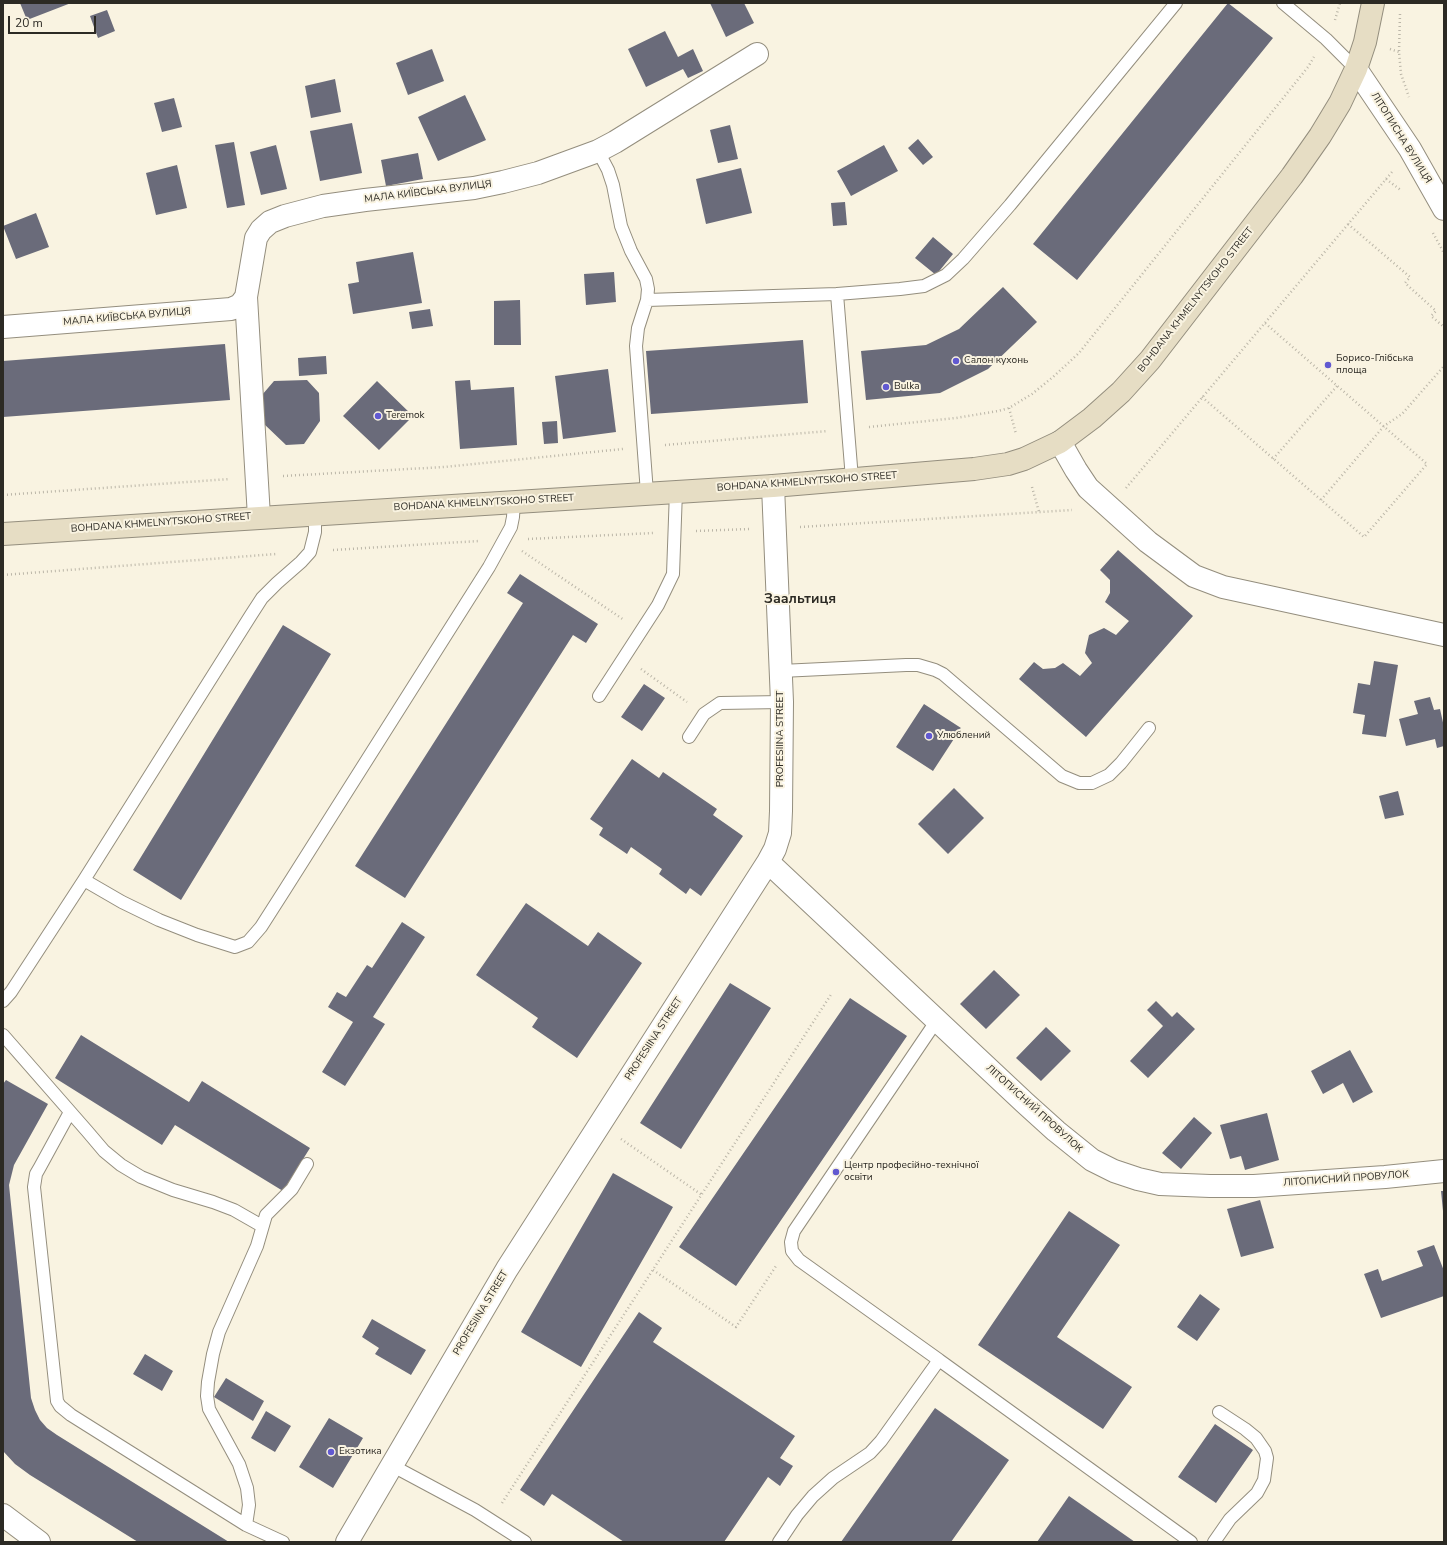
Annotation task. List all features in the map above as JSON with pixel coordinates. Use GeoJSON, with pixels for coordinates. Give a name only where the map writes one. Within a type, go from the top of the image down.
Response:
{"type":"FeatureCollection","features":[{"type":"Feature","properties":{"kind":"main road","name":"BOHDANA KHMELNYTSKOHO STREET"},"geometry":{"type":"LineString","coordinates":[[3,534],[315,513],[774,486],[966,470],[1008,464],[1024,459],[1060,442],[1092,418],[1115,397],[1150,360],[1296,170],[1320,136],[1340,103],[1356,68],[1365,42],[1374,3]]}},
{"type":"Feature","properties":{"kind":"street","name":"МАЛА КИЇВСЬКА ВУЛИЦЯ"},"geometry":{"type":"LineString","coordinates":[[259,517],[258,477],[246,297],[256,238],[261,230],[270,222],[285,216],[324,206],[373,199],[453,191],[504,182],[538,173],[598,151],[615,142],[757,54]]}},
{"type":"Feature","properties":{"kind":"street","name":"ЛІТОПИСНА ВУЛИЦЯ"},"geometry":{"type":"LineString","coordinates":[[1356,68],[1410,149],[1444,209]]}},
{"type":"Feature","properties":{"kind":"street","name":"МАЛА КИЇВСЬКА ВУЛИЦЯ"},"geometry":{"type":"LineString","coordinates":[[3,327],[231,309],[240,305],[246,297]]}},
{"type":"Feature","properties":{"kind":"street"},"geometry":{"type":"LineString","coordinates":[[1060,442],[1088,488],[1148,542],[1194,576],[1211,582],[1374,621],[1444,635]]}},
{"type":"Feature","properties":{"kind":"street","name":"PROFESIINA STREET"},"geometry":{"type":"LineString","coordinates":[[347,1542],[507,1269],[775,849],[780,833],[782,702],[774,486]]}},
{"type":"Feature","properties":{"kind":"street","name":"ЛІТОПИСНИЙ ПРОВУЛОК"},"geometry":{"type":"LineString","coordinates":[[768,862],[1025,1104],[1092,1160],[1138,1179],[1160,1184],[1184,1186],[1254,1186],[1385,1177],[1444,1171]]}},
{"type":"Feature","properties":{"kind":"street"},"geometry":{"type":"LineString","coordinates":[[8,1522],[39,1542]]}},
{"type":"Feature","properties":{"kind":"lane"},"geometry":{"type":"LineString","coordinates":[[647,300],[837,294],[924,286],[946,276],[963,259],[1010,205],[1176,3]]}},
{"type":"Feature","properties":{"kind":"lane"},"geometry":{"type":"LineString","coordinates":[[1283,3],[1326,39],[1356,68]]}},
{"type":"Feature","properties":{"kind":"lane"},"geometry":{"type":"LineString","coordinates":[[598,151],[608,170],[613,185],[621,226],[631,251],[646,280],[648,289],[647,300],[638,328],[636,346],[647,493]]}},
{"type":"Feature","properties":{"kind":"lane"},"geometry":{"type":"LineString","coordinates":[[837,294],[852,480]]}},
{"type":"Feature","properties":{"kind":"lane"},"geometry":{"type":"LineString","coordinates":[[599,696],[658,605],[673,574],[676,491]]}},
{"type":"Feature","properties":{"kind":"lane"},"geometry":{"type":"LineString","coordinates":[[84,880],[122,902],[198,936],[235,947],[248,942],[265,921],[455,623],[505,540],[511,527],[514,501]]}},
{"type":"Feature","properties":{"kind":"lane"},"geometry":{"type":"LineString","coordinates":[[3,1001],[11,992],[84,880],[258,604],[277,583],[310,552],[315,532],[315,513]]}},
{"type":"Feature","properties":{"kind":"lane"},"geometry":{"type":"LineString","coordinates":[[781,671],[906,665],[918,665],[935,670],[943,674],[1062,776],[1079,783],[1092,782],[1109,775],[1122,762],[1149,728]]}},
{"type":"Feature","properties":{"kind":"lane"},"geometry":{"type":"LineString","coordinates":[[689,737],[704,714],[720,703],[782,702]]}},
{"type":"Feature","properties":{"kind":"lane"},"geometry":{"type":"LineString","coordinates":[[936,1020],[794,1231],[791,1242],[792,1251],[799,1260],[1191,1542]]}},
{"type":"Feature","properties":{"kind":"lane"},"geometry":{"type":"LineString","coordinates":[[3,1035],[104,1151],[120,1165],[140,1178],[234,1210],[262,1226]]}},
{"type":"Feature","properties":{"kind":"lane"},"geometry":{"type":"LineString","coordinates":[[70,1112],[36,1174],[34,1187],[57,1401],[60,1406],[70,1415],[246,1525],[283,1542]]}},
{"type":"Feature","properties":{"kind":"lane"},"geometry":{"type":"LineString","coordinates":[[246,1525],[249,1505],[247,1488],[239,1464],[209,1409],[207,1396],[213,1354],[219,1332],[255,1252],[266,1215],[292,1189],[307,1164]]}},
{"type":"Feature","properties":{"kind":"lane"},"geometry":{"type":"LineString","coordinates":[[779,1542],[797,1515],[813,1496],[833,1478],[870,1452],[881,1441],[939,1360]]}},
{"type":"Feature","properties":{"kind":"lane"},"geometry":{"type":"LineString","coordinates":[[1214,1542],[1230,1519],[1257,1493],[1264,1480],[1267,1458],[1265,1451],[1256,1438],[1219,1412]]}},
{"type":"Feature","properties":{"kind":"lane"},"geometry":{"type":"LineString","coordinates":[[391,1465],[441,1490],[492,1520],[525,1542]]}},
{"type":"Feature","properties":{"kind":"path"},"geometry":{"type":"LineString","coordinates":[[3,495],[258,477],[444,467],[956,418],[1009,408],[1032,394],[1054,377],[1079,353],[1308,67],[1326,39],[1335,20],[1340,3]]}},
{"type":"Feature","properties":{"kind":"path"},"geometry":{"type":"LineString","coordinates":[[1400,10],[1399,52],[1402,74],[1410,98]]}},
{"type":"Feature","properties":{"kind":"path"},"geometry":{"type":"LineString","coordinates":[[3,575],[310,552],[505,540],[776,529],[1109,508],[1410,149]]}},
{"type":"Feature","properties":{"kind":"path"},"geometry":{"type":"LineString","coordinates":[[1348,224],[1410,277],[1405,283],[1436,310],[1431,316],[1444,327]]}},
{"type":"Feature","properties":{"kind":"path"},"geometry":{"type":"LineString","coordinates":[[1202,397],[1364,537],[1427,464],[1265,323]]}},
{"type":"Feature","properties":{"kind":"path"},"geometry":{"type":"LineString","coordinates":[[1321,500],[1384,426],[1402,414],[1444,366]]}},
{"type":"Feature","properties":{"kind":"path"},"geometry":{"type":"LineString","coordinates":[[1273,459],[1337,386]]}},
{"type":"Feature","properties":{"kind":"path"},"geometry":{"type":"LineString","coordinates":[[1009,408],[1017,435]]}},
{"type":"Feature","properties":{"kind":"path"},"geometry":{"type":"LineString","coordinates":[[1032,487],[1039,512]]}},
{"type":"Feature","properties":{"kind":"path"},"geometry":{"type":"LineString","coordinates":[[505,540],[641,631]]}},
{"type":"Feature","properties":{"kind":"path"},"geometry":{"type":"LineString","coordinates":[[624,657],[704,714]]}},
{"type":"Feature","properties":{"kind":"path"},"geometry":{"type":"LineString","coordinates":[[492,1520],[832,993]]}},
{"type":"Feature","properties":{"kind":"path"},"geometry":{"type":"LineString","coordinates":[[619,1138],[702,1195]]}},
{"type":"Feature","properties":{"kind":"path"},"geometry":{"type":"LineString","coordinates":[[653,1270],[736,1327],[791,1242]]}},
{"type":"Feature","properties":{"kind":"building"},"geometry":{"type":"Polygon","coordinates":[[[20,3],[71,3],[27,20],[20,3]]]}},
{"type":"Feature","properties":{"kind":"building"},"geometry":{"type":"Polygon","coordinates":[[[710,3],[744,3],[754,23],[726,37],[710,3]]]}},
{"type":"Feature","properties":{"kind":"building"},"geometry":{"type":"Polygon","coordinates":[[[1228,3],[1273,38],[1077,280],[1033,244],[1228,3]]]}},
{"type":"Feature","properties":{"kind":"building"},"geometry":{"type":"Polygon","coordinates":[[[107,10],[115,31],[98,38],[90,16],[107,10]]]}},
{"type":"Feature","properties":{"kind":"building"},"geometry":{"type":"Polygon","coordinates":[[[665,31],[678,57],[693,49],[703,71],[688,78],[683,69],[646,87],[628,49],[665,31]]]}},
{"type":"Feature","properties":{"kind":"building"},"geometry":{"type":"Polygon","coordinates":[[[432,49],[444,81],[408,95],[396,63],[432,49]]]}},
{"type":"Feature","properties":{"kind":"building"},"geometry":{"type":"Polygon","coordinates":[[[335,79],[341,112],[311,118],[305,86],[335,79]]]}},
{"type":"Feature","properties":{"kind":"building"},"geometry":{"type":"Polygon","coordinates":[[[465,95],[486,140],[438,161],[418,117],[465,95]]]}},
{"type":"Feature","properties":{"kind":"building"},"geometry":{"type":"Polygon","coordinates":[[[174,98],[182,127],[162,132],[154,103],[174,98]]]}},
{"type":"Feature","properties":{"kind":"building"},"geometry":{"type":"Polygon","coordinates":[[[352,123],[362,173],[320,181],[310,131],[352,123]]]}},
{"type":"Feature","properties":{"kind":"building"},"geometry":{"type":"Polygon","coordinates":[[[730,125],[738,159],[718,163],[710,130],[730,125]]]}},
{"type":"Feature","properties":{"kind":"building"},"geometry":{"type":"Polygon","coordinates":[[[918,139],[933,157],[923,165],[908,148],[918,139]]]}},
{"type":"Feature","properties":{"kind":"building"},"geometry":{"type":"Polygon","coordinates":[[[234,142],[245,205],[227,208],[215,145],[234,142]]]}},
{"type":"Feature","properties":{"kind":"building"},"geometry":{"type":"Polygon","coordinates":[[[276,145],[287,189],[261,195],[250,152],[276,145]]]}},
{"type":"Feature","properties":{"kind":"building"},"geometry":{"type":"Polygon","coordinates":[[[884,145],[898,171],[851,196],[837,171],[884,145]]]}},
{"type":"Feature","properties":{"kind":"building"},"geometry":{"type":"Polygon","coordinates":[[[418,153],[423,179],[386,186],[381,160],[418,153]]]}},
{"type":"Feature","properties":{"kind":"building"},"geometry":{"type":"Polygon","coordinates":[[[177,165],[187,208],[156,215],[146,173],[177,165]]]}},
{"type":"Feature","properties":{"kind":"building"},"geometry":{"type":"Polygon","coordinates":[[[741,168],[752,213],[706,224],[696,179],[741,168]]]}},
{"type":"Feature","properties":{"kind":"building"},"geometry":{"type":"Polygon","coordinates":[[[845,202],[847,225],[833,226],[831,203],[845,202]]]}},
{"type":"Feature","properties":{"kind":"building"},"geometry":{"type":"Polygon","coordinates":[[[36,213],[49,247],[16,259],[3,226],[36,213]]]}},
{"type":"Feature","properties":{"kind":"building"},"geometry":{"type":"Polygon","coordinates":[[[933,237],[953,254],[936,275],[915,258],[933,237]]]}},
{"type":"Feature","properties":{"kind":"building"},"geometry":{"type":"Polygon","coordinates":[[[413,252],[422,303],[353,314],[348,284],[359,282],[356,262],[413,252]]]}},
{"type":"Feature","properties":{"kind":"building"},"geometry":{"type":"Polygon","coordinates":[[[614,272],[616,302],[586,305],[584,274],[614,272]]]}},
{"type":"Feature","properties":{"kind":"building"},"geometry":{"type":"Polygon","coordinates":[[[1003,287],[1037,322],[988,369],[940,393],[866,400],[861,351],[926,345],[959,329],[1003,287]]]}},
{"type":"Feature","properties":{"kind":"building"},"geometry":{"type":"Polygon","coordinates":[[[520,300],[521,345],[494,345],[494,301],[520,300]]]}},
{"type":"Feature","properties":{"kind":"building"},"geometry":{"type":"Polygon","coordinates":[[[430,309],[433,326],[412,329],[409,312],[430,309]]]}},
{"type":"Feature","properties":{"kind":"building"},"geometry":{"type":"Polygon","coordinates":[[[803,340],[808,403],[651,414],[646,351],[803,340]]]}},
{"type":"Feature","properties":{"kind":"building"},"geometry":{"type":"Polygon","coordinates":[[[225,344],[230,400],[3,417],[3,361],[225,344]]]}},
{"type":"Feature","properties":{"kind":"building"},"geometry":{"type":"Polygon","coordinates":[[[326,356],[327,374],[299,376],[298,358],[326,356]]]}},
{"type":"Feature","properties":{"kind":"building"},"geometry":{"type":"Polygon","coordinates":[[[608,369],[616,432],[563,439],[555,376],[608,369]]]}},
{"type":"Feature","properties":{"kind":"building"},"geometry":{"type":"Polygon","coordinates":[[[307,380],[319,393],[320,421],[304,444],[286,445],[263,423],[262,395],[274,381],[307,380]]]}},
{"type":"Feature","properties":{"kind":"building"},"geometry":{"type":"Polygon","coordinates":[[[470,380],[471,390],[514,387],[517,445],[460,449],[455,381],[470,380]]]}},
{"type":"Feature","properties":{"kind":"building","name":"Teremok"},"geometry":{"type":"Polygon","coordinates":[[[377,381],[413,416],[379,450],[343,416],[377,381]]]}},
{"type":"Feature","properties":{"kind":"building"},"geometry":{"type":"Polygon","coordinates":[[[557,421],[558,443],[544,444],[542,422],[557,421]]]}},
{"type":"Feature","properties":{"kind":"building"},"geometry":{"type":"Polygon","coordinates":[[[1118,550],[1193,616],[1086,737],[1019,679],[1034,662],[1043,669],[1055,668],[1063,663],[1080,676],[1092,663],[1085,653],[1089,635],[1104,628],[1116,635],[1129,621],[1105,602],[1110,593],[1110,580],[1100,570],[1118,550]]]}},
{"type":"Feature","properties":{"kind":"building"},"geometry":{"type":"Polygon","coordinates":[[[520,574],[598,624],[586,643],[573,635],[405,898],[355,866],[523,603],[507,593],[520,574]]]}},
{"type":"Feature","properties":{"kind":"building"},"geometry":{"type":"Polygon","coordinates":[[[283,625],[331,654],[181,900],[133,870],[283,625]]]}},
{"type":"Feature","properties":{"kind":"building"},"geometry":{"type":"Polygon","coordinates":[[[1374,661],[1398,665],[1386,737],[1362,734],[1365,715],[1353,713],[1358,683],[1370,685],[1374,661]]]}},
{"type":"Feature","properties":{"kind":"building"},"geometry":{"type":"Polygon","coordinates":[[[644,684],[665,698],[642,731],[621,717],[644,684]]]}},
{"type":"Feature","properties":{"kind":"building"},"geometry":{"type":"Polygon","coordinates":[[[1430,697],[1434,710],[1440,709],[1444,727],[1444,746],[1437,748],[1435,739],[1406,746],[1399,719],[1418,714],[1414,701],[1430,697]]]}},
{"type":"Feature","properties":{"kind":"building"},"geometry":{"type":"Polygon","coordinates":[[[924,704],[961,728],[933,771],[896,747],[924,704]]]}},
{"type":"Feature","properties":{"kind":"building"},"geometry":{"type":"Polygon","coordinates":[[[632,759],[659,778],[663,772],[717,809],[713,815],[743,836],[701,896],[690,888],[686,894],[659,874],[662,869],[631,847],[627,854],[599,835],[603,828],[590,819],[632,759]]]}},
{"type":"Feature","properties":{"kind":"building"},"geometry":{"type":"Polygon","coordinates":[[[954,788],[984,818],[948,854],[918,824],[954,788]]]}},
{"type":"Feature","properties":{"kind":"building"},"geometry":{"type":"Polygon","coordinates":[[[1398,791],[1404,815],[1385,819],[1379,796],[1398,791]]]}},
{"type":"Feature","properties":{"kind":"building"},"geometry":{"type":"Polygon","coordinates":[[[526,903],[588,946],[598,932],[642,963],[577,1058],[532,1027],[538,1018],[476,975],[526,903]]]}},
{"type":"Feature","properties":{"kind":"building"},"geometry":{"type":"Polygon","coordinates":[[[402,922],[425,937],[373,1017],[385,1024],[345,1086],[322,1072],[353,1022],[328,1007],[337,992],[346,997],[367,965],[372,968],[402,922]]]}},
{"type":"Feature","properties":{"kind":"building"},"geometry":{"type":"Polygon","coordinates":[[[994,970],[1020,995],[986,1029],[960,1004],[994,970]]]}},
{"type":"Feature","properties":{"kind":"building"},"geometry":{"type":"Polygon","coordinates":[[[730,983],[771,1008],[681,1149],[640,1123],[730,983]]]}},
{"type":"Feature","properties":{"kind":"building"},"geometry":{"type":"Polygon","coordinates":[[[850,998],[907,1036],[736,1286],[679,1247],[850,998]]]}},
{"type":"Feature","properties":{"kind":"building"},"geometry":{"type":"Polygon","coordinates":[[[1156,1001],[1172,1017],[1177,1012],[1195,1029],[1148,1078],[1130,1061],[1163,1026],[1147,1010],[1156,1001]]]}},
{"type":"Feature","properties":{"kind":"building"},"geometry":{"type":"Polygon","coordinates":[[[1046,1027],[1071,1051],[1041,1081],[1016,1058],[1046,1027]]]}},
{"type":"Feature","properties":{"kind":"building"},"geometry":{"type":"Polygon","coordinates":[[[81,1035],[189,1102],[202,1081],[310,1148],[283,1191],[175,1125],[162,1145],[55,1078],[81,1035]]]}},
{"type":"Feature","properties":{"kind":"building"},"geometry":{"type":"Polygon","coordinates":[[[1350,1050],[1373,1092],[1353,1103],[1343,1083],[1323,1094],[1311,1071],[1350,1050]]]}},
{"type":"Feature","properties":{"kind":"building"},"geometry":{"type":"Polygon","coordinates":[[[6,1080],[48,1104],[14,1165],[9,1185],[31,1398],[35,1410],[40,1420],[47,1428],[57,1435],[229,1542],[138,1542],[30,1475],[15,1464],[3,1451],[3,1084],[6,1080]]]}},
{"type":"Feature","properties":{"kind":"building"},"geometry":{"type":"Polygon","coordinates":[[[1267,1113],[1279,1160],[1245,1170],[1241,1156],[1230,1159],[1220,1125],[1267,1113]]]}},
{"type":"Feature","properties":{"kind":"building"},"geometry":{"type":"Polygon","coordinates":[[[1194,1117],[1212,1133],[1181,1169],[1162,1153],[1194,1117]]]}},
{"type":"Feature","properties":{"kind":"building"},"geometry":{"type":"Polygon","coordinates":[[[613,1173],[673,1207],[581,1367],[521,1332],[613,1173]]]}},
{"type":"Feature","properties":{"kind":"building"},"geometry":{"type":"Polygon","coordinates":[[[1441,1191],[1444,1191],[1444,1211],[1443,1211],[1441,1191]]]}},
{"type":"Feature","properties":{"kind":"building"},"geometry":{"type":"Polygon","coordinates":[[[1260,1200],[1274,1248],[1241,1257],[1227,1209],[1260,1200]]]}},
{"type":"Feature","properties":{"kind":"building"},"geometry":{"type":"Polygon","coordinates":[[[1069,1211],[1120,1245],[1057,1337],[1132,1387],[1103,1429],[978,1345],[1069,1211]]]}},
{"type":"Feature","properties":{"kind":"building"},"geometry":{"type":"Polygon","coordinates":[[[1434,1245],[1444,1271],[1444,1296],[1381,1318],[1364,1274],[1378,1269],[1382,1281],[1423,1266],[1417,1251],[1434,1245]]]}},
{"type":"Feature","properties":{"kind":"building"},"geometry":{"type":"Polygon","coordinates":[[[1200,1294],[1220,1309],[1197,1341],[1177,1327],[1200,1294]]]}},
{"type":"Feature","properties":{"kind":"building"},"geometry":{"type":"Polygon","coordinates":[[[639,1312],[662,1328],[653,1342],[795,1436],[780,1458],[793,1466],[780,1486],[768,1477],[724,1542],[624,1542],[552,1494],[544,1506],[520,1490],[639,1312]]]}},
{"type":"Feature","properties":{"kind":"building"},"geometry":{"type":"Polygon","coordinates":[[[372,1319],[426,1350],[411,1375],[375,1354],[379,1348],[362,1337],[372,1319]]]}},
{"type":"Feature","properties":{"kind":"building"},"geometry":{"type":"Polygon","coordinates":[[[145,1354],[173,1371],[162,1391],[133,1374],[145,1354]]]}},
{"type":"Feature","properties":{"kind":"building"},"geometry":{"type":"Polygon","coordinates":[[[226,1378],[264,1401],[253,1421],[214,1397],[226,1378]]]}},
{"type":"Feature","properties":{"kind":"building"},"geometry":{"type":"Polygon","coordinates":[[[935,1408],[1009,1460],[951,1542],[841,1542],[935,1408]]]}},
{"type":"Feature","properties":{"kind":"building"},"geometry":{"type":"Polygon","coordinates":[[[266,1411],[291,1426],[275,1452],[251,1438],[266,1411]]]}},
{"type":"Feature","properties":{"kind":"building"},"geometry":{"type":"Polygon","coordinates":[[[329,1418],[363,1438],[333,1488],[299,1467],[329,1418]]]}},
{"type":"Feature","properties":{"kind":"building"},"geometry":{"type":"Polygon","coordinates":[[[1215,1424],[1253,1450],[1216,1503],[1178,1477],[1215,1424]]]}},
{"type":"Feature","properties":{"kind":"building"},"geometry":{"type":"Polygon","coordinates":[[[1069,1496],[1135,1542],[1037,1542],[1069,1496]]]}},
{"type":"Feature","properties":{"kind":"place","name":"Салон кухонь"},"geometry":{"type":"Point","coordinates":[956,361]}},
{"type":"Feature","properties":{"kind":"place","name":"Борисо-Глібська площа"},"geometry":{"type":"Point","coordinates":[1328,365]}},
{"type":"Feature","properties":{"kind":"place","name":"Bulka"},"geometry":{"type":"Point","coordinates":[886,387]}},
{"type":"Feature","properties":{"kind":"place","name":"Teremok"},"geometry":{"type":"Point","coordinates":[378,416]}},
{"type":"Feature","properties":{"kind":"place","name":"Улюблений"},"geometry":{"type":"Point","coordinates":[929,736]}},
{"type":"Feature","properties":{"kind":"place","name":"Центр професійно-технічної освіти"},"geometry":{"type":"Point","coordinates":[836,1172]}},
{"type":"Feature","properties":{"kind":"place","name":"Екзотика"},"geometry":{"type":"Point","coordinates":[331,1452]}},
{"type":"Feature","properties":{"kind":"district","name":"Заальтиця"},"geometry":{"type":"Point","coordinates":[800,600]}}]}
